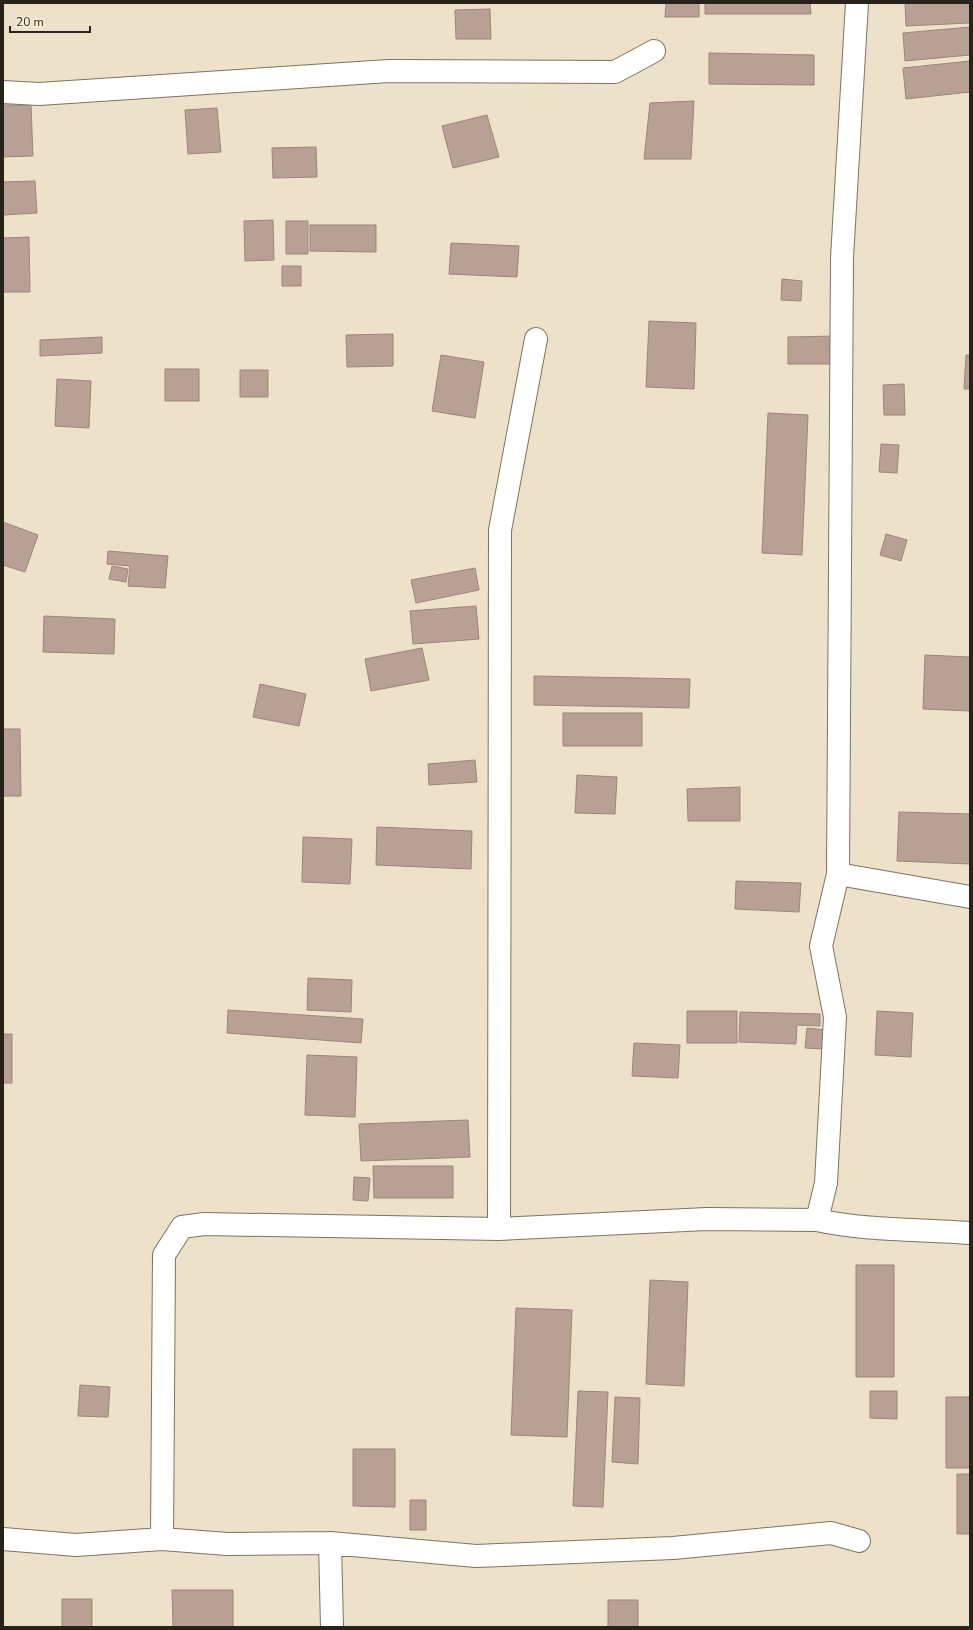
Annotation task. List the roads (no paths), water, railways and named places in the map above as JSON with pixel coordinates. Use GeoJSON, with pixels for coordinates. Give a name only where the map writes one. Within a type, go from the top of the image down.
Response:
{"type":"FeatureCollection","features":[{"type":"Feature","properties":{"kind":"street"},"geometry":{"type":"LineString","coordinates":[[817,1220],[826,1183],[835,1017],[821,946],[838,874],[842,258],[857,3]]}},
{"type":"Feature","properties":{"kind":"street"},"geometry":{"type":"LineString","coordinates":[[3,92],[39,94],[390,71],[615,72],[654,51]]}},
{"type":"Feature","properties":{"kind":"street"},"geometry":{"type":"LineString","coordinates":[[499,1229],[500,530],[536,339]]}},
{"type":"Feature","properties":{"kind":"street"},"geometry":{"type":"LineString","coordinates":[[838,874],[970,897]]}},
{"type":"Feature","properties":{"kind":"street"},"geometry":{"type":"LineString","coordinates":[[162,1539],[164,1255],[182,1227],[204,1224],[499,1229],[707,1219],[817,1220],[833,1224],[970,1233]]}},
{"type":"Feature","properties":{"kind":"street"},"geometry":{"type":"LineString","coordinates":[[3,1539],[76,1545],[162,1539],[227,1544],[330,1543],[476,1556],[673,1548],[831,1533],[859,1541]]}},
{"type":"Feature","properties":{"kind":"street"},"geometry":{"type":"LineString","coordinates":[[330,1543],[332,1627]]}}]}
